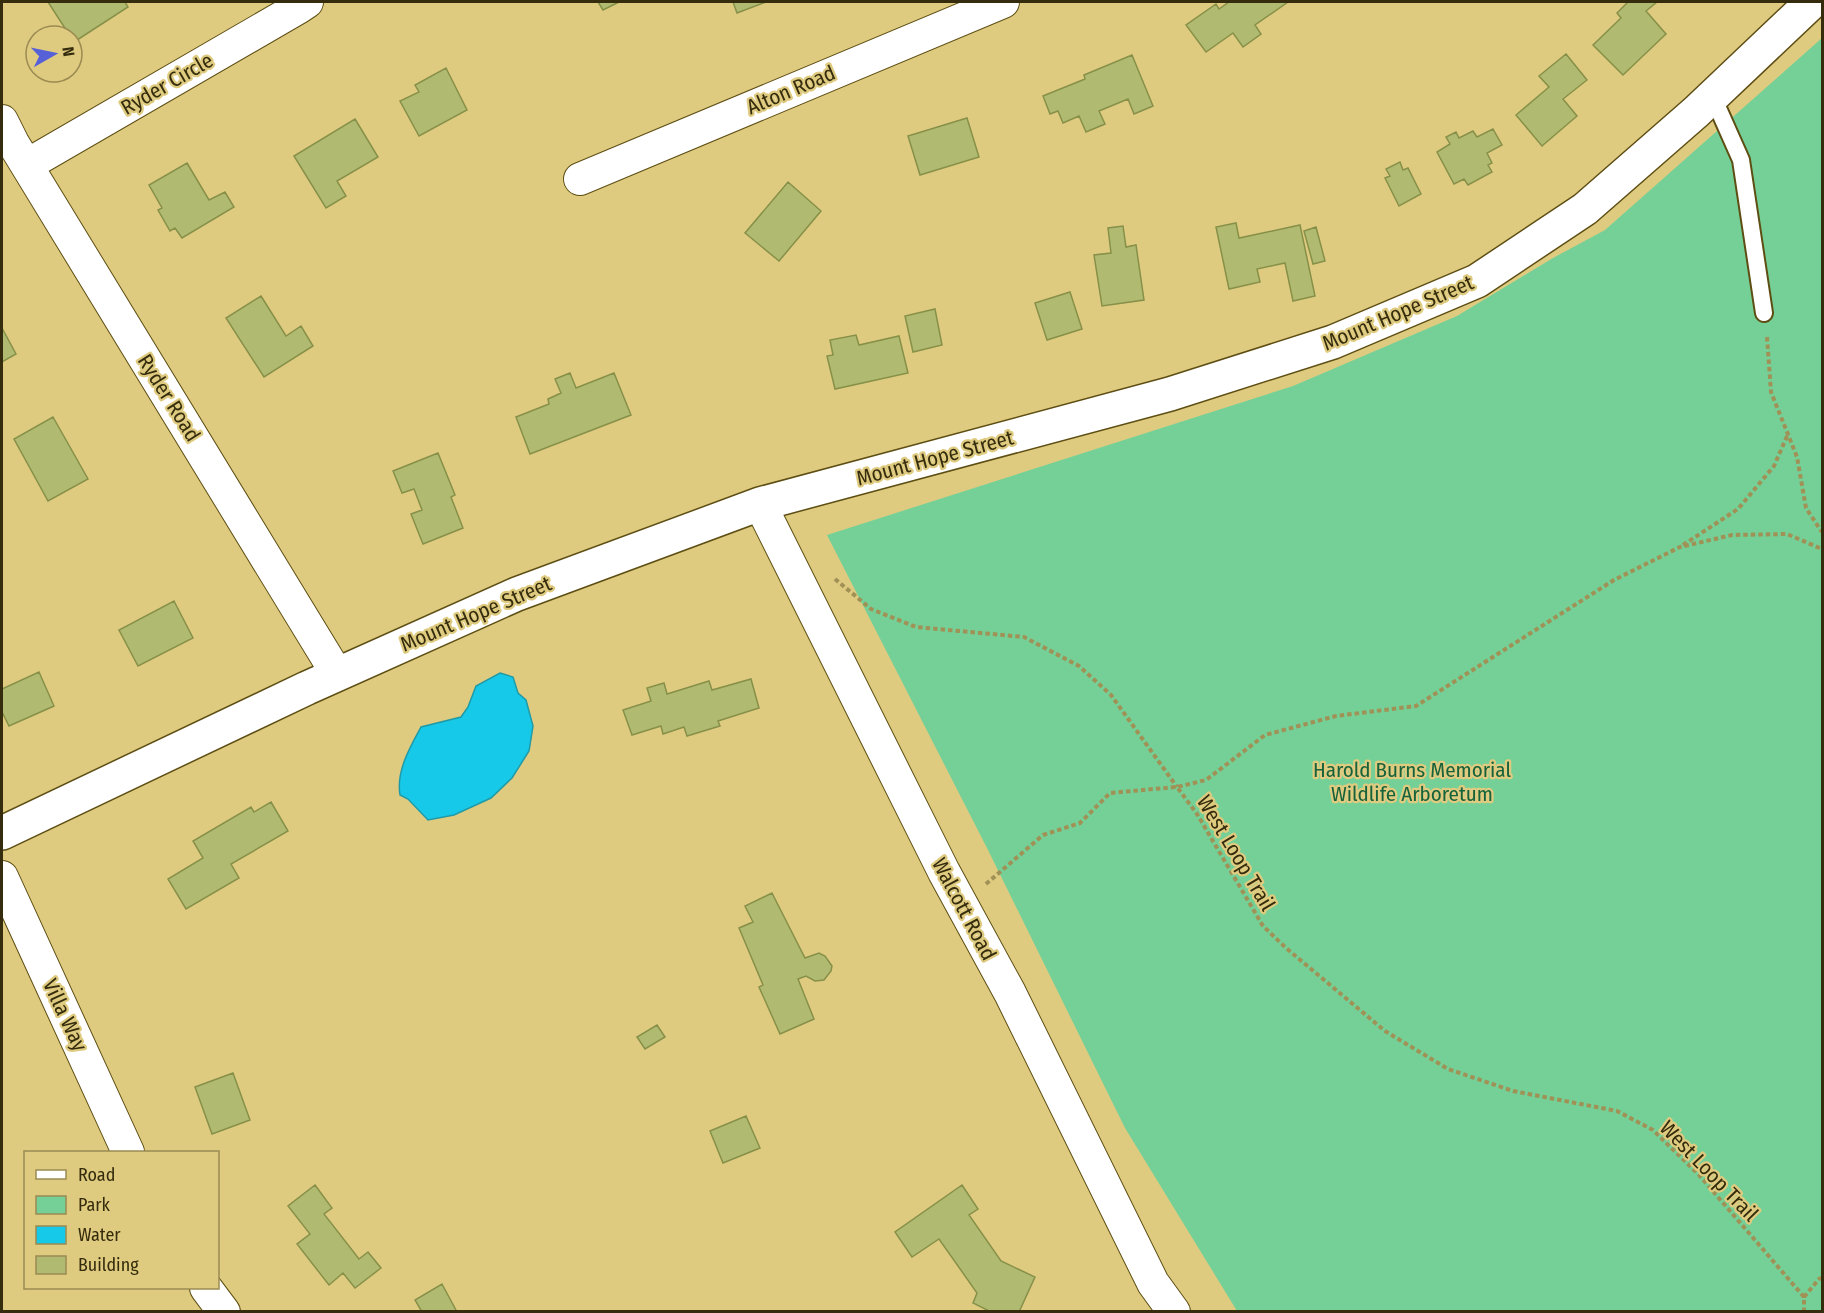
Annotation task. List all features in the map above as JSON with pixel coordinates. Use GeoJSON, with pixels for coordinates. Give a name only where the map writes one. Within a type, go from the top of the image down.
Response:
{"type":"FeatureCollection","features":[{"type":"Feature","properties":{"kind":"street","name":"Ryder Circle"},"geometry":{"type":"LineString","coordinates":[[27,165],[306,2]]}},
{"type":"Feature","properties":{"kind":"street","name":"Alton Road"},"geometry":{"type":"LineString","coordinates":[[580,179],[1003,2]]}},
{"type":"Feature","properties":{"kind":"street","name":"Mount Hope Street"},"geometry":{"type":"LineString","coordinates":[[2,833],[337,675],[517,594],[760,504],[1170,394],[1333,342],[1477,281],[1585,209],[1713,97],[1812,2]]}},
{"type":"Feature","properties":{"kind":"street","name":"Ryder Road"},"geometry":{"type":"LineString","coordinates":[[2,121],[337,675]]}},
{"type":"Feature","properties":{"kind":"street","name":"Walcott Road"},"geometry":{"type":"LineString","coordinates":[[760,504],[962,905],[1010,993],[1153,1283],[1174,1311]]}},
{"type":"Feature","properties":{"kind":"street","name":"Villa Way"},"geometry":{"type":"LineString","coordinates":[[2,877],[128,1151]]}},
{"type":"Feature","properties":{"kind":"street"},"geometry":{"type":"LineString","coordinates":[[208,1289],[224,1311]]}},
{"type":"Feature","properties":{"kind":"lane"},"geometry":{"type":"LineString","coordinates":[[1713,97],[1742,160],[1764,313]]}},
{"type":"Feature","properties":{"kind":"path"},"geometry":{"type":"LineString","coordinates":[[1764,313],[1772,392],[1797,457],[1806,508],[1822,532]]}},
{"type":"Feature","properties":{"kind":"path"},"geometry":{"type":"LineString","coordinates":[[1680,547],[1738,509],[1774,466],[1788,434]]}},
{"type":"Feature","properties":{"kind":"path","name":"West Loop Trail"},"geometry":{"type":"LineString","coordinates":[[1804,1297],[1699,1175],[1653,1130],[1617,1111],[1513,1091],[1448,1069],[1386,1032],[1263,926],[1197,813],[1177,787],[1206,780],[1265,735],[1336,716],[1416,706],[1614,580],[1680,547],[1732,535],[1787,534],[1822,549]]}},
{"type":"Feature","properties":{"kind":"path"},"geometry":{"type":"LineString","coordinates":[[829,574],[871,609],[915,627],[1024,637],[1079,666],[1112,695],[1177,787]]}},
{"type":"Feature","properties":{"kind":"path"},"geometry":{"type":"LineString","coordinates":[[962,905],[1043,836],[1080,824],[1110,793],[1177,787]]}},
{"type":"Feature","properties":{"kind":"path"},"geometry":{"type":"LineString","coordinates":[[1804,1311],[1804,1297],[1822,1278]]}},
{"type":"Feature","properties":{"kind":"green space","name":"Harold Burns Memorial Wildlife Arboretum"},"geometry":{"type":"Polygon","coordinates":[[[1822,38],[1822,1311],[1237,1311],[1125,1128],[988,850],[827,535],[1293,386],[1457,316],[1553,258],[1605,230],[1822,38]]]}},
{"type":"Feature","properties":{"kind":"water"},"geometry":{"type":"Polygon","coordinates":[[[500,673],[513,677],[518,693],[526,700],[533,726],[529,751],[512,778],[491,798],[454,815],[428,820],[408,799],[400,795],[402,768],[413,743],[421,727],[461,717],[468,707],[476,686],[500,673]]]}},
{"type":"Feature","properties":{"kind":"building"},"geometry":{"type":"Polygon","coordinates":[[[48,2],[125,2],[128,7],[84,36],[84,24],[62,24],[48,2]]]}},
{"type":"Feature","properties":{"kind":"building"},"geometry":{"type":"Polygon","coordinates":[[[598,2],[619,2],[603,10],[598,2]]]}},
{"type":"Feature","properties":{"kind":"building"},"geometry":{"type":"Polygon","coordinates":[[[733,2],[766,2],[737,13],[733,2]]]}},
{"type":"Feature","properties":{"kind":"building"},"geometry":{"type":"Polygon","coordinates":[[[1229,2],[1288,2],[1255,25],[1261,34],[1243,47],[1233,33],[1206,52],[1186,25],[1216,4],[1219,9],[1229,2]]]}},
{"type":"Feature","properties":{"kind":"building"},"geometry":{"type":"Polygon","coordinates":[[[1628,2],[1657,2],[1646,11],[1666,34],[1623,75],[1593,45],[1621,18],[1617,13],[1628,2]]]}},
{"type":"Feature","properties":{"kind":"building"},"geometry":{"type":"Polygon","coordinates":[[[1566,54],[1587,80],[1563,99],[1577,116],[1542,146],[1516,115],[1549,87],[1539,76],[1566,54]]]}},
{"type":"Feature","properties":{"kind":"building"},"geometry":{"type":"Polygon","coordinates":[[[1132,55],[1153,106],[1134,114],[1128,99],[1099,111],[1105,124],[1086,132],[1079,116],[1063,123],[1058,111],[1050,114],[1043,96],[1085,79],[1084,75],[1132,55]]]}},
{"type":"Feature","properties":{"kind":"building"},"geometry":{"type":"Polygon","coordinates":[[[446,68],[467,110],[419,136],[400,101],[419,92],[415,85],[446,68]]]}},
{"type":"Feature","properties":{"kind":"building"},"geometry":{"type":"Polygon","coordinates":[[[967,118],[979,157],[920,175],[908,136],[967,118]]]}},
{"type":"Feature","properties":{"kind":"building"},"geometry":{"type":"Polygon","coordinates":[[[355,119],[378,157],[337,181],[346,196],[326,208],[294,156],[355,119]]]}},
{"type":"Feature","properties":{"kind":"building"},"geometry":{"type":"Polygon","coordinates":[[[1493,129],[1502,145],[1487,153],[1492,163],[1488,165],[1492,172],[1468,185],[1464,179],[1454,184],[1437,152],[1450,144],[1446,137],[1456,132],[1459,138],[1473,131],[1477,137],[1493,129]]]}},
{"type":"Feature","properties":{"kind":"building"},"geometry":{"type":"Polygon","coordinates":[[[1400,162],[1403,170],[1408,168],[1421,194],[1399,206],[1385,178],[1390,176],[1386,169],[1400,162]]]}},
{"type":"Feature","properties":{"kind":"building"},"geometry":{"type":"Polygon","coordinates":[[[187,163],[209,200],[225,192],[234,207],[182,238],[175,228],[170,231],[158,210],[162,208],[149,185],[187,163]]]}},
{"type":"Feature","properties":{"kind":"building"},"geometry":{"type":"Polygon","coordinates":[[[788,182],[821,211],[779,261],[745,233],[788,182]]]}},
{"type":"Feature","properties":{"kind":"building"},"geometry":{"type":"Polygon","coordinates":[[[1236,223],[1239,238],[1300,225],[1315,296],[1293,301],[1285,263],[1257,269],[1260,282],[1229,289],[1216,227],[1236,223]]]}},
{"type":"Feature","properties":{"kind":"building"},"geometry":{"type":"Polygon","coordinates":[[[1123,226],[1126,247],[1136,245],[1144,300],[1102,306],[1094,255],[1111,253],[1108,228],[1123,226]]]}},
{"type":"Feature","properties":{"kind":"building"},"geometry":{"type":"Polygon","coordinates":[[[1316,227],[1325,261],[1313,264],[1304,231],[1316,227]]]}},
{"type":"Feature","properties":{"kind":"building"},"geometry":{"type":"Polygon","coordinates":[[[1070,292],[1082,329],[1047,340],[1035,303],[1070,292]]]}},
{"type":"Feature","properties":{"kind":"building"},"geometry":{"type":"Polygon","coordinates":[[[261,296],[286,336],[301,326],[313,346],[264,377],[226,318],[261,296]]]}},
{"type":"Feature","properties":{"kind":"building"},"geometry":{"type":"Polygon","coordinates":[[[935,309],[942,345],[913,352],[905,316],[935,309]]]}},
{"type":"Feature","properties":{"kind":"building"},"geometry":{"type":"Polygon","coordinates":[[[2,328],[16,354],[2,362],[2,328]]]}},
{"type":"Feature","properties":{"kind":"building"},"geometry":{"type":"Polygon","coordinates":[[[856,335],[859,345],[899,336],[908,373],[835,389],[827,356],[833,355],[830,340],[856,335]]]}},
{"type":"Feature","properties":{"kind":"building"},"geometry":{"type":"Polygon","coordinates":[[[570,373],[576,388],[614,373],[631,415],[530,454],[516,417],[549,404],[548,399],[561,393],[555,379],[570,373]]]}},
{"type":"Feature","properties":{"kind":"building"},"geometry":{"type":"Polygon","coordinates":[[[53,417],[88,479],[48,501],[14,439],[53,417]]]}},
{"type":"Feature","properties":{"kind":"building"},"geometry":{"type":"Polygon","coordinates":[[[438,453],[455,495],[451,497],[463,528],[423,544],[411,514],[422,510],[414,489],[402,493],[393,471],[438,453]]]}},
{"type":"Feature","properties":{"kind":"building"},"geometry":{"type":"Polygon","coordinates":[[[174,601],[193,638],[138,666],[119,630],[174,601]]]}},
{"type":"Feature","properties":{"kind":"building"},"geometry":{"type":"Polygon","coordinates":[[[39,672],[54,706],[9,726],[2,715],[2,689],[39,672]]]}},
{"type":"Feature","properties":{"kind":"building"},"geometry":{"type":"Polygon","coordinates":[[[751,679],[759,708],[718,721],[720,726],[687,736],[684,727],[663,734],[661,726],[632,735],[623,710],[651,701],[647,688],[664,683],[667,694],[709,681],[712,690],[751,679]]]}},
{"type":"Feature","properties":{"kind":"building"},"geometry":{"type":"Polygon","coordinates":[[[271,802],[288,831],[231,864],[239,878],[186,909],[168,879],[203,858],[193,841],[251,807],[254,812],[271,802]]]}},
{"type":"Feature","properties":{"kind":"building"},"geometry":{"type":"Polygon","coordinates":[[[772,893],[805,958],[819,953],[825,956],[832,966],[824,980],[815,981],[806,976],[798,979],[814,1019],[780,1034],[759,987],[763,985],[739,928],[753,922],[745,906],[772,893]]]}},
{"type":"Feature","properties":{"kind":"building"},"geometry":{"type":"Polygon","coordinates":[[[657,1025],[665,1037],[645,1049],[637,1037],[657,1025]]]}},
{"type":"Feature","properties":{"kind":"building"},"geometry":{"type":"Polygon","coordinates":[[[233,1073],[250,1120],[212,1134],[195,1087],[233,1073]]]}},
{"type":"Feature","properties":{"kind":"building"},"geometry":{"type":"Polygon","coordinates":[[[746,1116],[760,1148],[723,1163],[710,1131],[746,1116]]]}},
{"type":"Feature","properties":{"kind":"building"},"geometry":{"type":"Polygon","coordinates":[[[315,1185],[332,1208],[324,1214],[359,1259],[368,1252],[381,1268],[355,1288],[343,1273],[329,1285],[297,1244],[310,1234],[288,1206],[315,1185]]]}},
{"type":"Feature","properties":{"kind":"building"},"geometry":{"type":"Polygon","coordinates":[[[962,1185],[978,1209],[969,1215],[1001,1261],[1035,1277],[1019,1312],[991,1312],[973,1303],[977,1293],[939,1239],[912,1257],[895,1232],[962,1185]]]}},
{"type":"Feature","properties":{"kind":"building"},"geometry":{"type":"Polygon","coordinates":[[[442,1284],[457,1312],[422,1312],[415,1300],[442,1284]]]}}]}
